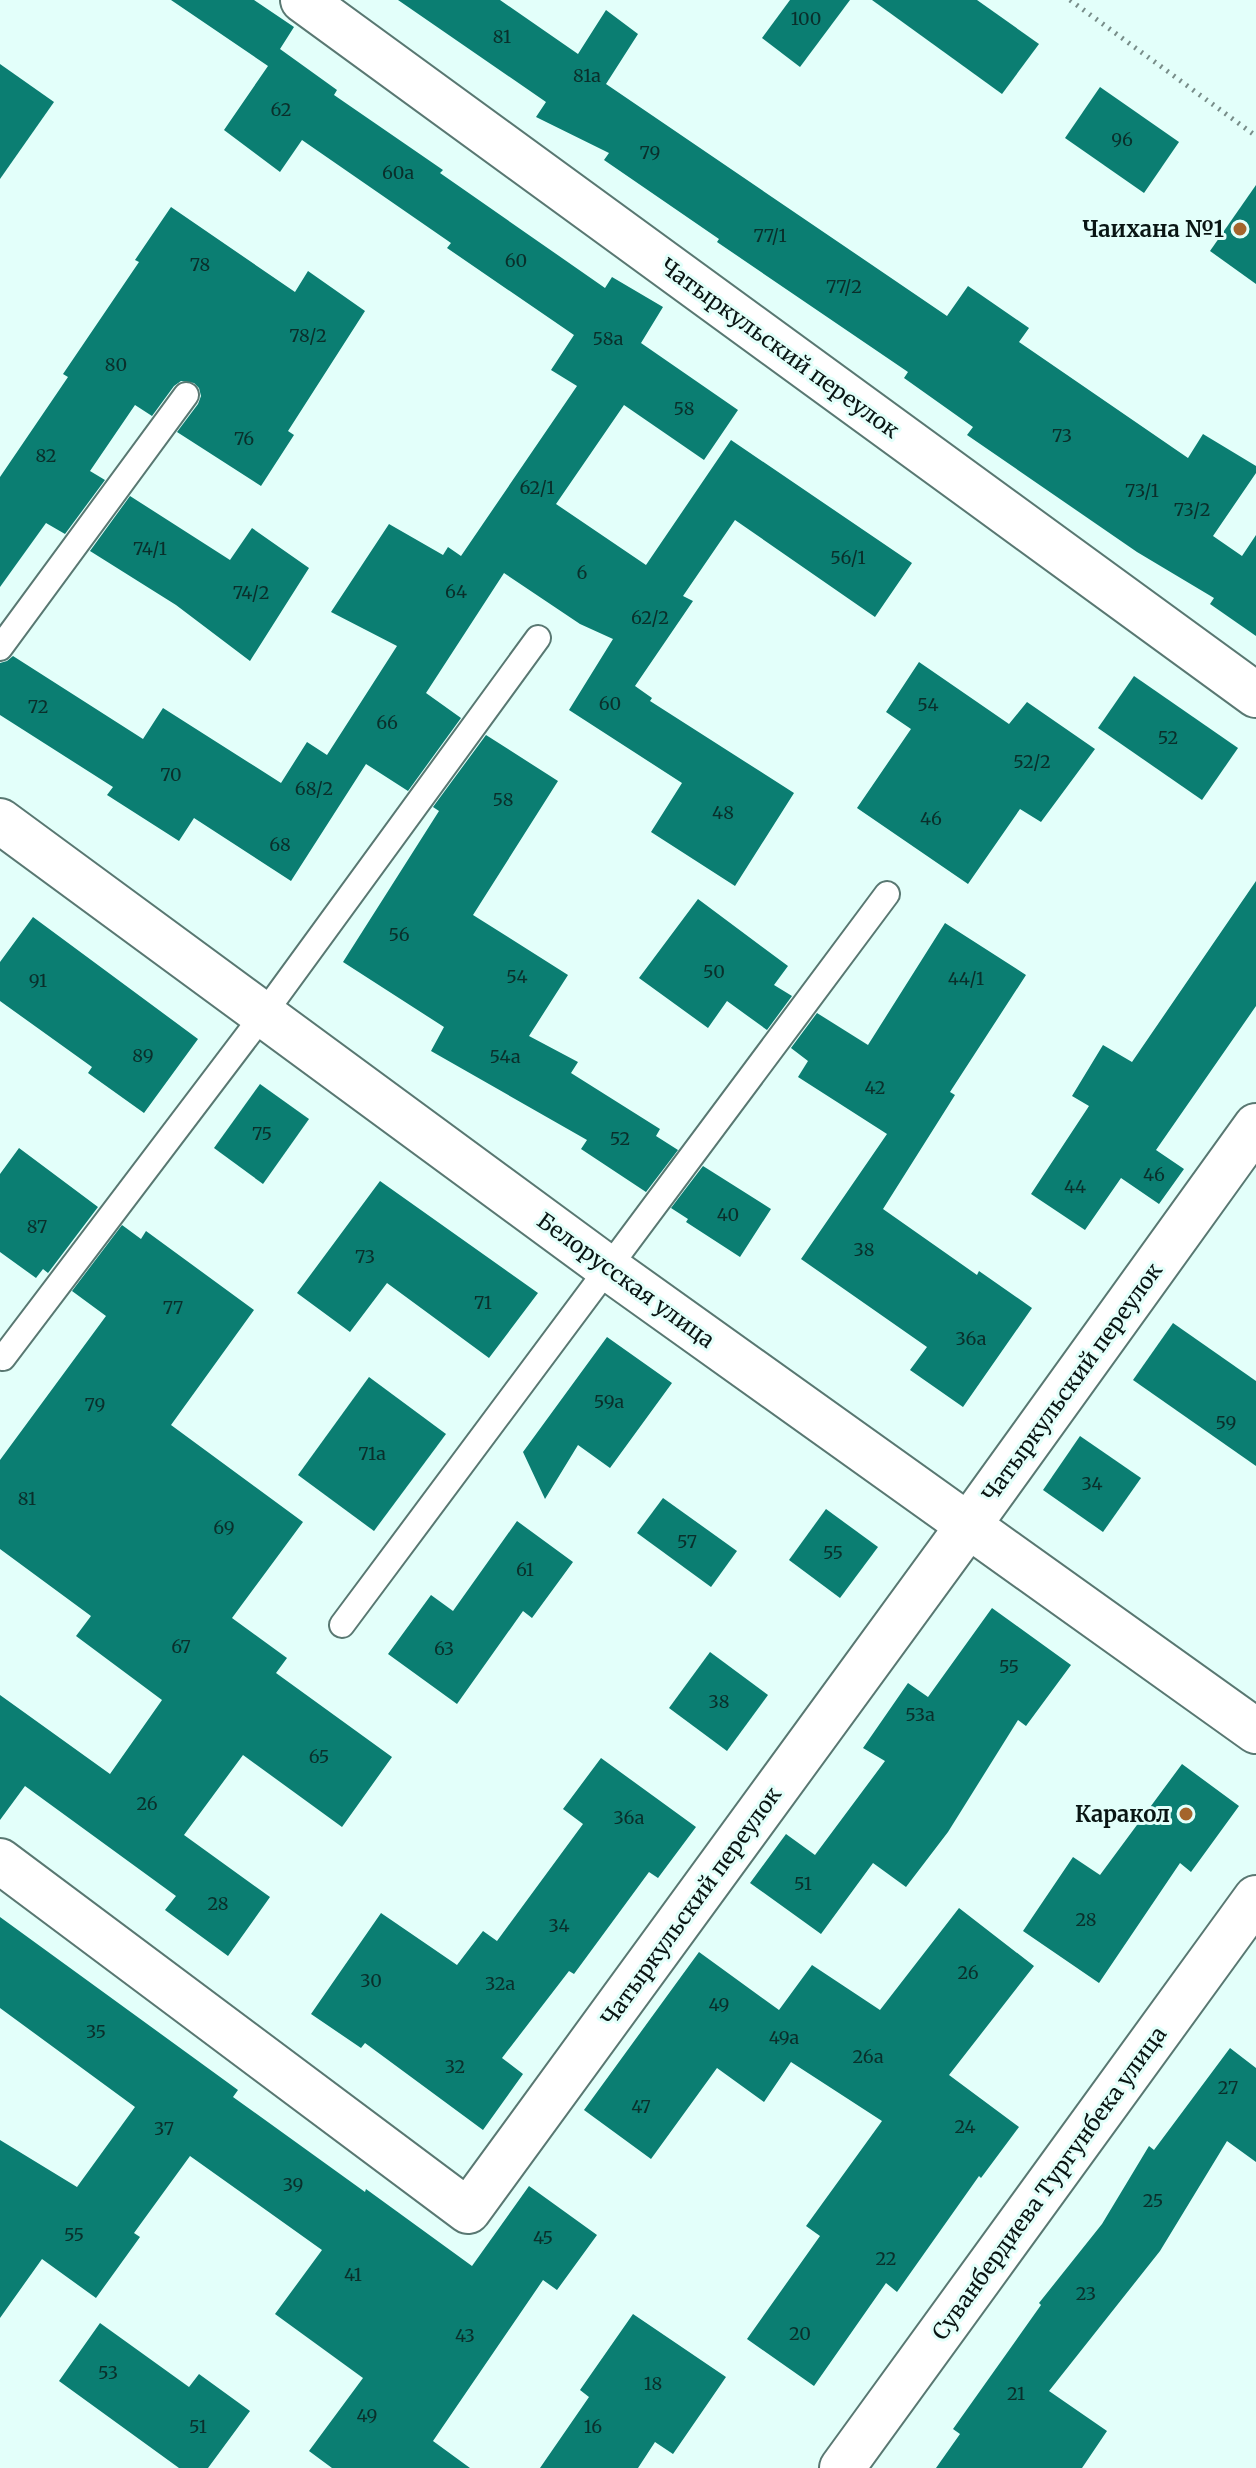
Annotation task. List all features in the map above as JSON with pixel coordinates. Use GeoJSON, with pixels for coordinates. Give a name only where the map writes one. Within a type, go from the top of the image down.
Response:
{"type":"FeatureCollection","features":[{"type":"Feature","properties":{"kind":"street","name":"Чатыркульский переулок"},"geometry":{"type":"LineString","coordinates":[[303,0],[1256,695]]}},
{"type":"Feature","properties":{"kind":"street","name":"Белорусская улица"},"geometry":{"type":"LineString","coordinates":[[0,821],[608,1268],[1256,1731]]}},
{"type":"Feature","properties":{"kind":"street","name":"Чатыркульский переулок"},"geometry":{"type":"LineString","coordinates":[[0,1861],[468,2211],[1256,1126]]}},
{"type":"Feature","properties":{"kind":"street","name":"Суванбердиева Тургунбека улица"},"geometry":{"type":"LineString","coordinates":[[842,2468],[1256,1898]]}},
{"type":"Feature","properties":{"kind":"lane"},"geometry":{"type":"LineString","coordinates":[[0,648],[186,395]]}},
{"type":"Feature","properties":{"kind":"lane"},"geometry":{"type":"LineString","coordinates":[[3,1358],[263,1015],[538,638]]}},
{"type":"Feature","properties":{"kind":"lane"},"geometry":{"type":"LineString","coordinates":[[342,1625],[887,894]]}},
{"type":"Feature","properties":{"kind":"path"},"geometry":{"type":"LineString","coordinates":[[1070,0],[1256,136]]}},
{"type":"Feature","properties":{"kind":"building"},"geometry":{"type":"Polygon","coordinates":[[[171,0],[254,0],[294,27],[280,49],[337,90],[334,95],[605,288],[612,277],[663,307],[641,343],[738,410],[704,460],[624,405],[556,504],[646,565],[731,440],[912,563],[875,617],[735,520],[683,596],[693,601],[635,686],[652,698],[650,701],[794,793],[735,886],[651,832],[682,783],[569,710],[613,639],[580,624],[504,573],[426,693],[461,718],[408,791],[366,764],[291,881],[194,818],[179,841],[107,795],[113,787],[0,715],[0,663],[13,656],[143,739],[163,708],[281,783],[307,742],[327,755],[397,646],[331,612],[389,524],[443,555],[448,547],[461,556],[577,386],[551,370],[574,335],[447,248],[451,243],[302,140],[280,172],[224,130],[268,66],[171,0]]]}},
{"type":"Feature","properties":{"kind":"building"},"geometry":{"type":"Polygon","coordinates":[[[398,0],[500,0],[578,54],[606,10],[638,34],[606,84],[947,316],[968,286],[1029,328],[1019,342],[1188,458],[1203,434],[1256,466],[1256,473],[1213,536],[1242,556],[1256,535],[1256,636],[1210,604],[1214,598],[1137,552],[967,435],[973,427],[904,378],[908,372],[717,242],[719,239],[604,160],[609,153],[536,117],[546,102],[398,0]]]}},
{"type":"Feature","properties":{"kind":"building"},"geometry":{"type":"Polygon","coordinates":[[[790,0],[850,0],[800,67],[762,38],[790,0]]]}},
{"type":"Feature","properties":{"kind":"building"},"geometry":{"type":"Polygon","coordinates":[[[872,0],[977,0],[1039,44],[1002,94],[872,0]]]}},
{"type":"Feature","properties":{"kind":"building"},"geometry":{"type":"Polygon","coordinates":[[[0,64],[54,102],[0,179],[0,64]]]}},
{"type":"Feature","properties":{"kind":"building"},"geometry":{"type":"Polygon","coordinates":[[[1100,87],[1179,142],[1144,193],[1065,138],[1100,87]]]}},
{"type":"Feature","properties":{"kind":"building","name":"Чаихана №1"},"geometry":{"type":"Polygon","coordinates":[[[1256,185],[1256,284],[1210,251],[1256,185]]]}},
{"type":"Feature","properties":{"kind":"building"},"geometry":{"type":"Polygon","coordinates":[[[171,207],[295,292],[308,271],[365,311],[288,431],[294,435],[261,486],[177,432],[201,396],[194,383],[181,381],[152,416],[135,405],[90,471],[105,480],[65,534],[46,523],[0,587],[0,477],[68,377],[63,374],[139,262],[135,260],[171,207]]]}},
{"type":"Feature","properties":{"kind":"building"},"geometry":{"type":"Polygon","coordinates":[[[130,496],[230,560],[252,528],[309,568],[250,661],[176,605],[90,551],[130,496]]]}},
{"type":"Feature","properties":{"kind":"building"},"geometry":{"type":"Polygon","coordinates":[[[919,662],[1009,724],[1027,702],[1095,749],[1041,822],[1020,809],[968,884],[857,808],[911,729],[886,712],[919,662]]]}},
{"type":"Feature","properties":{"kind":"building"},"geometry":{"type":"Polygon","coordinates":[[[1134,676],[1238,748],[1202,800],[1098,728],[1134,676]]]}},
{"type":"Feature","properties":{"kind":"building"},"geometry":{"type":"Polygon","coordinates":[[[486,735],[558,781],[473,915],[568,975],[529,1036],[578,1062],[571,1073],[660,1129],[656,1136],[678,1150],[646,1192],[581,1149],[587,1140],[431,1051],[444,1027],[343,962],[439,811],[433,807],[486,735]]]}},
{"type":"Feature","properties":{"kind":"building"},"geometry":{"type":"Polygon","coordinates":[[[1256,881],[1256,1006],[1156,1150],[1184,1169],[1159,1204],[1121,1178],[1085,1230],[1031,1194],[1089,1106],[1072,1096],[1103,1045],[1132,1062],[1256,881]]]}},
{"type":"Feature","properties":{"kind":"building"},"geometry":{"type":"Polygon","coordinates":[[[698,899],[788,966],[774,985],[792,996],[767,1030],[727,1001],[708,1028],[639,978],[698,899]]]}},
{"type":"Feature","properties":{"kind":"building"},"geometry":{"type":"Polygon","coordinates":[[[33,917],[198,1039],[144,1113],[88,1073],[92,1067],[0,1001],[0,962],[33,917]]]}},
{"type":"Feature","properties":{"kind":"building"},"geometry":{"type":"Polygon","coordinates":[[[945,923],[1026,975],[950,1092],[955,1095],[883,1209],[977,1275],[979,1271],[1032,1308],[963,1407],[910,1370],[927,1347],[801,1259],[887,1134],[798,1077],[808,1061],[791,1048],[817,1013],[868,1045],[945,923]]]}},
{"type":"Feature","properties":{"kind":"building"},"geometry":{"type":"Polygon","coordinates":[[[260,1084],[309,1119],[263,1184],[214,1148],[260,1084]]]}},
{"type":"Feature","properties":{"kind":"building"},"geometry":{"type":"Polygon","coordinates":[[[19,1148],[98,1207],[48,1273],[43,1269],[36,1278],[0,1252],[0,1174],[19,1148]]]}},
{"type":"Feature","properties":{"kind":"building"},"geometry":{"type":"Polygon","coordinates":[[[703,1166],[771,1209],[740,1257],[686,1222],[688,1219],[671,1208],[703,1166]]]}},
{"type":"Feature","properties":{"kind":"building"},"geometry":{"type":"Polygon","coordinates":[[[380,1181],[538,1293],[489,1358],[387,1283],[350,1332],[297,1293],[380,1181]]]}},
{"type":"Feature","properties":{"kind":"building"},"geometry":{"type":"Polygon","coordinates":[[[122,1225],[141,1239],[146,1231],[254,1310],[171,1425],[303,1522],[232,1618],[287,1658],[276,1673],[392,1757],[342,1827],[243,1755],[184,1835],[270,1897],[228,1956],[165,1910],[176,1896],[25,1786],[0,1820],[0,1695],[110,1774],[162,1700],[76,1636],[91,1616],[0,1549],[0,1460],[106,1316],[72,1291],[122,1225]]]}},
{"type":"Feature","properties":{"kind":"building"},"geometry":{"type":"Polygon","coordinates":[[[1173,1323],[1256,1381],[1256,1466],[1133,1380],[1173,1323]]]}},
{"type":"Feature","properties":{"kind":"building"},"geometry":{"type":"Polygon","coordinates":[[[607,1337],[672,1383],[610,1468],[578,1445],[545,1499],[523,1452],[607,1337]]]}},
{"type":"Feature","properties":{"kind":"building"},"geometry":{"type":"Polygon","coordinates":[[[369,1377],[446,1434],[374,1531],[298,1475],[369,1377]]]}},
{"type":"Feature","properties":{"kind":"building"},"geometry":{"type":"Polygon","coordinates":[[[1080,1436],[1141,1478],[1103,1532],[1043,1490],[1080,1436]]]}},
{"type":"Feature","properties":{"kind":"building"},"geometry":{"type":"Polygon","coordinates":[[[663,1498],[737,1551],[711,1587],[637,1533],[663,1498]]]}},
{"type":"Feature","properties":{"kind":"building"},"geometry":{"type":"Polygon","coordinates":[[[826,1509],[878,1547],[840,1598],[789,1560],[826,1509]]]}},
{"type":"Feature","properties":{"kind":"building"},"geometry":{"type":"Polygon","coordinates":[[[517,1521],[573,1562],[532,1618],[523,1611],[457,1704],[388,1654],[431,1595],[453,1611],[517,1521]]]}},
{"type":"Feature","properties":{"kind":"building"},"geometry":{"type":"Polygon","coordinates":[[[992,1608],[1071,1665],[1026,1726],[1018,1720],[948,1832],[906,1887],[873,1863],[821,1934],[750,1883],[786,1834],[815,1855],[885,1761],[863,1748],[908,1683],[928,1697],[992,1608]]]}},
{"type":"Feature","properties":{"kind":"building"},"geometry":{"type":"Polygon","coordinates":[[[710,1652],[768,1695],[727,1751],[669,1708],[710,1652]]]}},
{"type":"Feature","properties":{"kind":"building"},"geometry":{"type":"Polygon","coordinates":[[[601,1758],[696,1827],[658,1878],[649,1872],[574,1974],[569,1971],[502,2058],[523,2074],[483,2130],[365,2043],[361,2048],[311,2014],[381,1913],[457,1965],[483,1931],[497,1941],[583,1824],[563,1809],[601,1758]]]}},
{"type":"Feature","properties":{"kind":"building"},"geometry":{"type":"Polygon","coordinates":[[[1182,1764],[1239,1806],[1191,1872],[1180,1863],[1099,1983],[1023,1931],[1073,1857],[1100,1875],[1182,1764]]]}},
{"type":"Feature","properties":{"kind":"building"},"geometry":{"type":"Polygon","coordinates":[[[959,1908],[1034,1966],[949,2075],[1019,2127],[981,2178],[979,2176],[897,2292],[886,2283],[814,2386],[747,2339],[820,2236],[806,2226],[882,2121],[791,2062],[764,2102],[717,2068],[651,2159],[584,2110],[699,1952],[779,2010],[812,1965],[880,2010],[959,1908]]]}},
{"type":"Feature","properties":{"kind":"building"},"geometry":{"type":"Polygon","coordinates":[[[0,1917],[238,2090],[233,2097],[472,2266],[529,2186],[597,2235],[557,2290],[543,2280],[433,2441],[470,2468],[332,2468],[309,2451],[363,2378],[275,2314],[322,2250],[190,2156],[134,2233],[140,2237],[96,2298],[42,2259],[0,2318],[0,2140],[77,2187],[135,2107],[0,2008],[0,1917]]]}},
{"type":"Feature","properties":{"kind":"building"},"geometry":{"type":"Polygon","coordinates":[[[1230,2048],[1256,2068],[1256,2162],[1227,2141],[1160,2251],[1049,2391],[1107,2431],[1082,2468],[936,2468],[960,2434],[953,2429],[1041,2305],[1039,2303],[1102,2224],[1149,2146],[1154,2150],[1230,2048]]]}},
{"type":"Feature","properties":{"kind":"building"},"geometry":{"type":"Polygon","coordinates":[[[633,2314],[726,2377],[673,2454],[655,2442],[638,2468],[540,2468],[589,2397],[580,2390],[633,2314]]]}},
{"type":"Feature","properties":{"kind":"building"},"geometry":{"type":"Polygon","coordinates":[[[100,2323],[189,2387],[199,2374],[250,2411],[208,2468],[179,2468],[59,2381],[100,2323]]]}},
{"type":"Feature","properties":{"kind":"place","name":"Чаихана №1"},"geometry":{"type":"Point","coordinates":[1240,229]}},
{"type":"Feature","properties":{"kind":"place","name":"Каракол"},"geometry":{"type":"Point","coordinates":[1186,1814]}}]}
